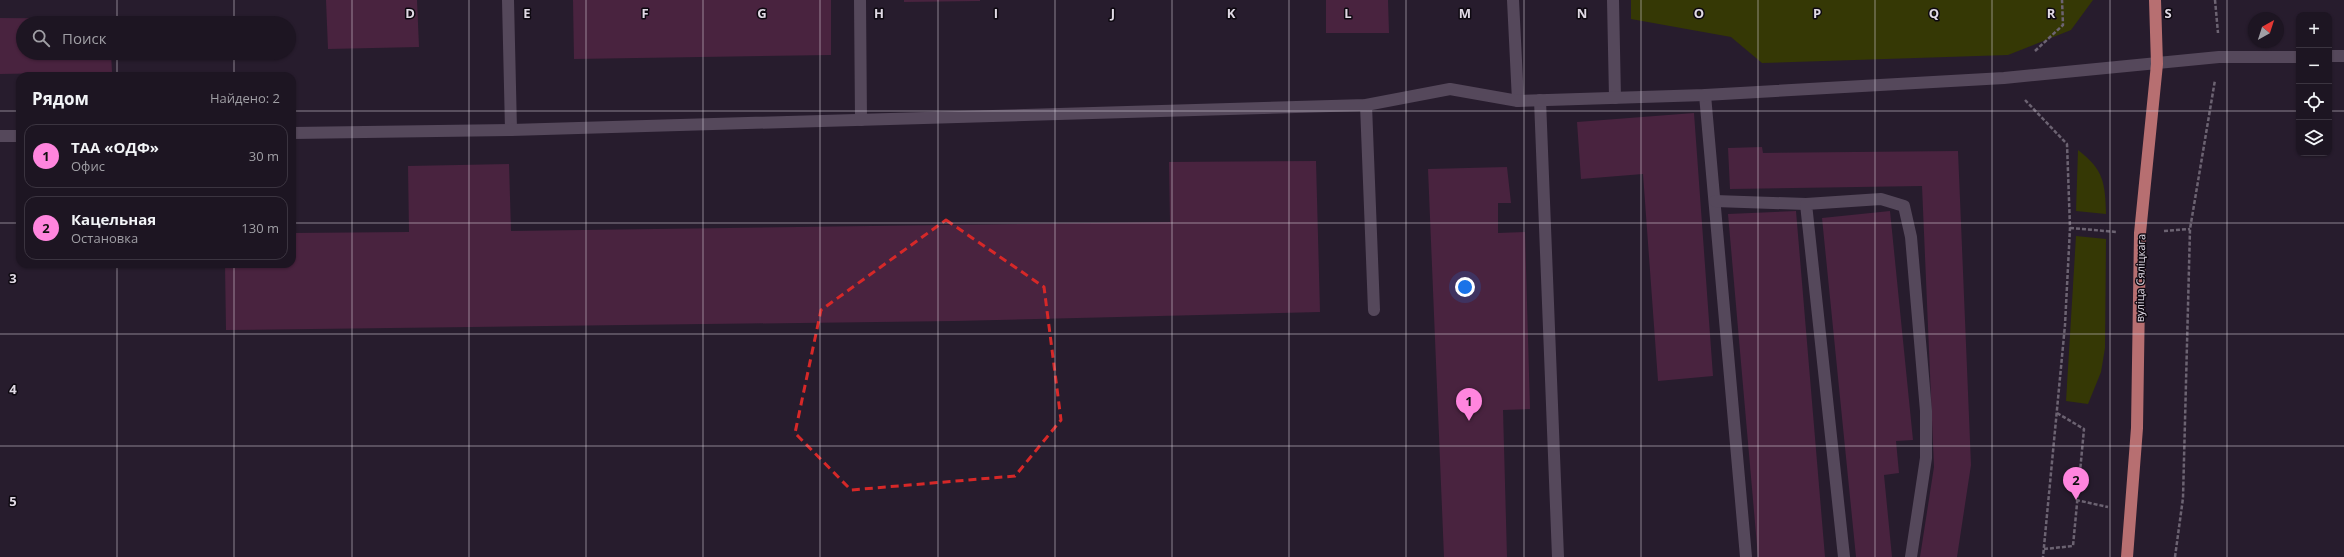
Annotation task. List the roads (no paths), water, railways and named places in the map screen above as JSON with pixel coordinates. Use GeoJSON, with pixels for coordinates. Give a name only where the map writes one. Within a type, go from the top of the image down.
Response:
{"type":"FeatureCollection","features":[{"type":"Feature","properties":{"kind":"main road","name":"вуліца Сяліцкага"},"geometry":{"type":"LineString","coordinates":[[2127,557],[2132,511],[2137,428],[2140,234],[2157,64],[2155,0]]}},
{"type":"Feature","properties":{"kind":"street"},"geometry":{"type":"LineString","coordinates":[[508,0],[511,130]]}},
{"type":"Feature","properties":{"kind":"street"},"geometry":{"type":"LineString","coordinates":[[860,0],[861,120]]}},
{"type":"Feature","properties":{"kind":"street"},"geometry":{"type":"LineString","coordinates":[[1513,0],[1518,101]]}},
{"type":"Feature","properties":{"kind":"street"},"geometry":{"type":"LineString","coordinates":[[1613,0],[1615,98]]}},
{"type":"Feature","properties":{"kind":"street"},"geometry":{"type":"LineString","coordinates":[[2332,56],[2344,56]]}},
{"type":"Feature","properties":{"kind":"street"},"geometry":{"type":"LineString","coordinates":[[296,133],[511,130],[1366,105],[1450,89],[1518,101],[1705,95],[2004,78],[2219,58],[2296,57]]}},
{"type":"Feature","properties":{"kind":"street"},"geometry":{"type":"LineString","coordinates":[[1705,95],[1746,557]]}},
{"type":"Feature","properties":{"kind":"street"},"geometry":{"type":"LineString","coordinates":[[1540,100],[1558,557]]}},
{"type":"Feature","properties":{"kind":"street"},"geometry":{"type":"LineString","coordinates":[[1366,105],[1374,310]]}},
{"type":"Feature","properties":{"kind":"street"},"geometry":{"type":"LineString","coordinates":[[0,136],[16,136]]}},
{"type":"Feature","properties":{"kind":"street"},"geometry":{"type":"LineString","coordinates":[[1715,201],[1806,204],[1881,198],[1904,206],[1911,237],[1926,411],[1926,458],[1911,557]]}},
{"type":"Feature","properties":{"kind":"street"},"geometry":{"type":"LineString","coordinates":[[1806,204],[1844,557]]}},
{"type":"Feature","properties":{"kind":"place","name":"ТАА «ОДФ»"},"geometry":{"type":"Point","coordinates":[1469,421]}},
{"type":"Feature","properties":{"kind":"place","name":"Кацельная"},"geometry":{"type":"Point","coordinates":[2076,500]}}]}
